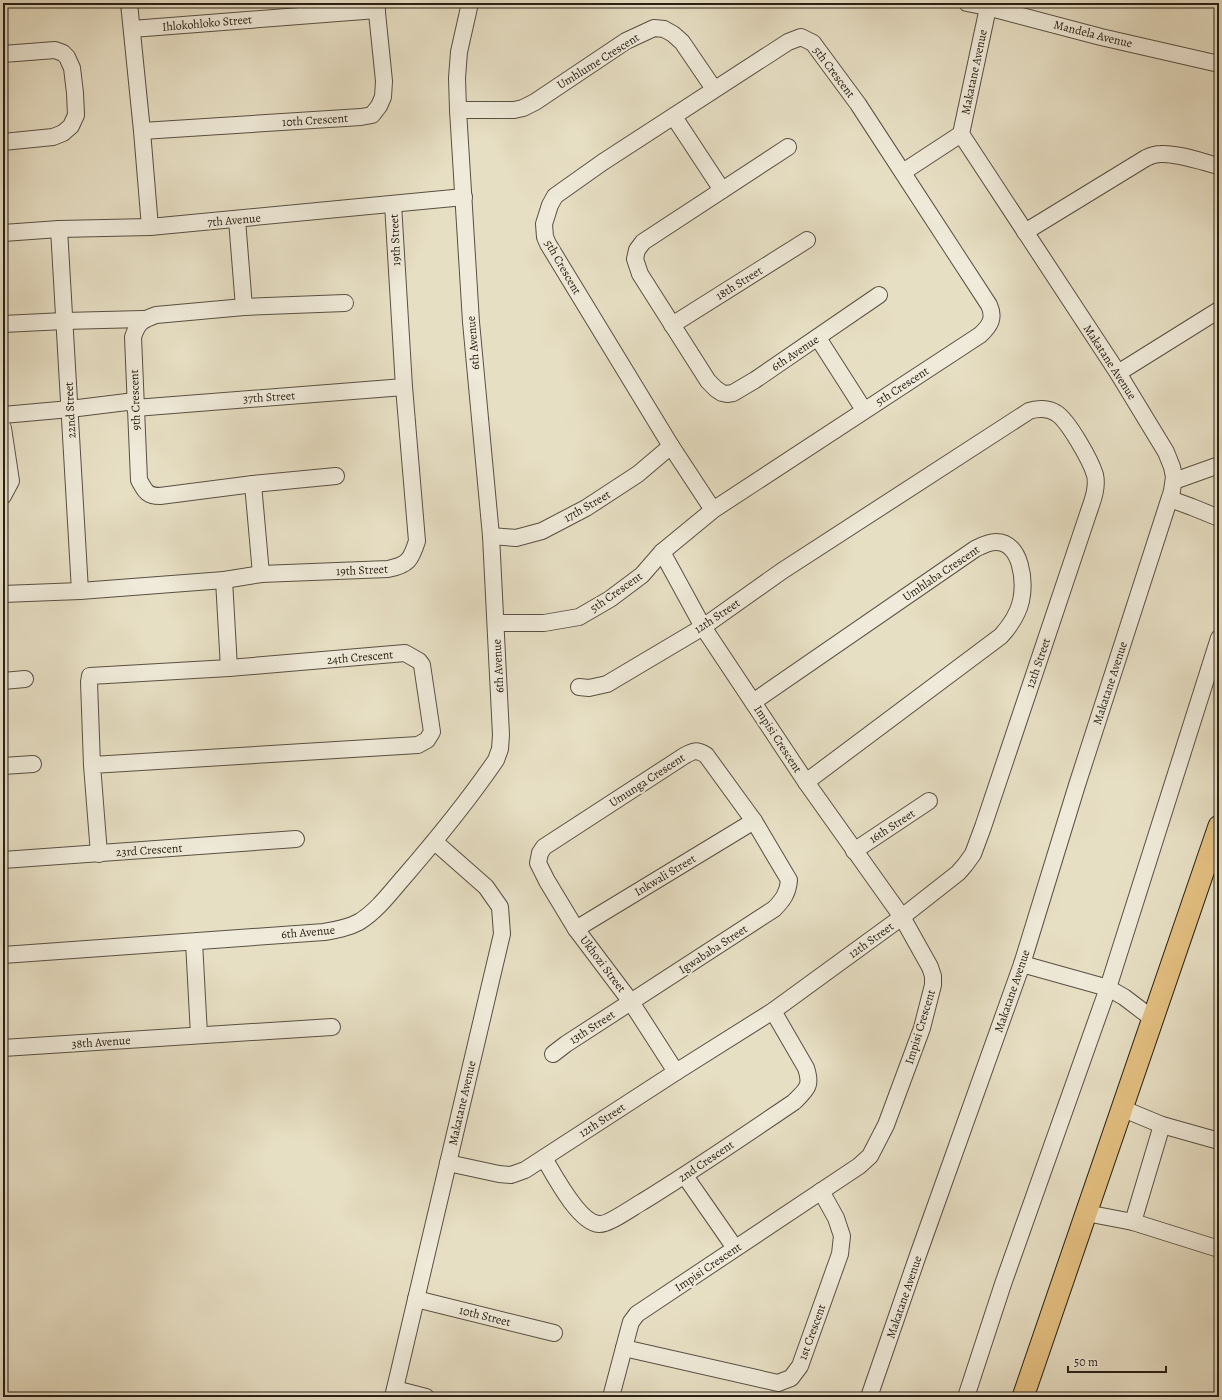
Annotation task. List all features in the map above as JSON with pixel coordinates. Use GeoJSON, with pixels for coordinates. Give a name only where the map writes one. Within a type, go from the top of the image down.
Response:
{"type":"FeatureCollection","features":[{"type":"Feature","properties":{"kind":"main road"},"geometry":{"type":"LineString","coordinates":[[1023,1397],[1219,826]]}},
{"type":"Feature","properties":{"kind":"street"},"geometry":{"type":"LineString","coordinates":[[129,3],[150,227]]}},
{"type":"Feature","properties":{"kind":"street","name":"6th Avenue"},"geometry":{"type":"LineString","coordinates":[[3,955],[194,942],[305,932],[324,932],[353,925],[368,916],[378,906],[435,842],[496,760],[500,749],[501,721],[491,536],[471,322],[458,110],[457,78],[459,52],[470,3]]}},
{"type":"Feature","properties":{"kind":"street","name":"Mandela Avenue"},"geometry":{"type":"LineString","coordinates":[[968,3],[988,5],[1101,37],[1219,64]]}},
{"type":"Feature","properties":{"kind":"street","name":"Makatane Avenue"},"geometry":{"type":"LineString","coordinates":[[869,1397],[1022,964],[1077,785],[1170,499],[1174,481],[1172,467],[1166,452],[1118,373],[961,134],[988,5]]}},
{"type":"Feature","properties":{"kind":"street","name":"Ihlokohloko Street"},"geometry":{"type":"LineString","coordinates":[[132,29],[377,6]]}},
{"type":"Feature","properties":{"kind":"street","name":"10th Crescent"},"geometry":{"type":"LineString","coordinates":[[142,131],[361,117],[372,115],[379,106],[383,91],[377,6]]}},
{"type":"Feature","properties":{"kind":"street","name":"Umhlume Crescent"},"geometry":{"type":"LineString","coordinates":[[458,110],[503,110],[523,108],[626,41],[654,28],[664,29],[673,34],[682,42],[714,89]]}},
{"type":"Feature","properties":{"kind":"street","name":"5th Crescent"},"geometry":{"type":"LineString","coordinates":[[496,623],[544,623],[580,617],[610,599],[642,575],[662,552],[713,510],[980,335],[988,328],[992,318],[989,305],[858,104],[813,43],[806,39],[796,38],[788,42],[603,162],[555,196],[546,214],[544,231],[548,244],[671,446],[713,510]]}},
{"type":"Feature","properties":{"kind":"street"},"geometry":{"type":"LineString","coordinates":[[3,54],[55,50],[63,53],[67,57],[72,68],[76,115],[71,126],[63,133],[53,137],[3,142]]}},
{"type":"Feature","properties":{"kind":"street"},"geometry":{"type":"LineString","coordinates":[[674,117],[722,190]]}},
{"type":"Feature","properties":{"kind":"street"},"geometry":{"type":"LineString","coordinates":[[903,172],[961,134]]}},
{"type":"Feature","properties":{"kind":"street","name":"6th Avenue"},"geometry":{"type":"LineString","coordinates":[[788,147],[643,242],[635,255],[640,274],[708,381],[716,389],[727,394],[733,393],[755,380],[879,295]]}},
{"type":"Feature","properties":{"kind":"street"},"geometry":{"type":"LineString","coordinates":[[1025,232],[1146,158],[1155,154],[1175,156],[1219,166]]}},
{"type":"Feature","properties":{"kind":"street","name":"7th Avenue"},"geometry":{"type":"LineString","coordinates":[[3,233],[59,229],[150,227],[237,220],[464,197]]}},
{"type":"Feature","properties":{"kind":"street","name":"19th Street"},"geometry":{"type":"LineString","coordinates":[[3,594],[80,591],[224,580],[260,574],[388,569],[401,566],[408,561],[414,552],[417,541],[404,387],[393,204]]}},
{"type":"Feature","properties":{"kind":"street"},"geometry":{"type":"LineString","coordinates":[[237,220],[244,306]]}},
{"type":"Feature","properties":{"kind":"street","name":"22nd Street"},"geometry":{"type":"LineString","coordinates":[[59,229],[80,591]]}},
{"type":"Feature","properties":{"kind":"street","name":"18th Street"},"geometry":{"type":"LineString","coordinates":[[672,325],[807,240]]}},
{"type":"Feature","properties":{"kind":"street"},"geometry":{"type":"LineString","coordinates":[[3,324],[143,319],[156,315],[244,306],[345,303]]}},
{"type":"Feature","properties":{"kind":"street"},"geometry":{"type":"LineString","coordinates":[[1118,373],[1219,310]]}},
{"type":"Feature","properties":{"kind":"street","name":"9th Crescent"},"geometry":{"type":"LineString","coordinates":[[143,319],[136,327],[133,337],[135,404],[139,480],[151,496],[336,476]]}},
{"type":"Feature","properties":{"kind":"street"},"geometry":{"type":"LineString","coordinates":[[818,338],[864,410]]}},
{"type":"Feature","properties":{"kind":"street","name":"37th Street"},"geometry":{"type":"LineString","coordinates":[[3,415],[135,404],[404,387]]}},
{"type":"Feature","properties":{"kind":"street","name":"12th Street"},"geometry":{"type":"LineString","coordinates":[[448,1163],[486,1172],[511,1175],[525,1170],[676,1072],[773,1012],[902,917],[958,873],[973,854],[1092,500],[1095,486],[1095,475],[1079,443],[1063,419],[1055,412],[1043,409],[1029,411],[782,571],[703,627],[607,684],[589,688],[579,688]]}},
{"type":"Feature","properties":{"kind":"street"},"geometry":{"type":"LineString","coordinates":[[3,428],[11,481],[3,496]]}},
{"type":"Feature","properties":{"kind":"street","name":"17th Street"},"geometry":{"type":"LineString","coordinates":[[491,536],[516,538],[542,531],[593,504],[638,474],[671,446]]}},
{"type":"Feature","properties":{"kind":"street"},"geometry":{"type":"LineString","coordinates":[[1174,481],[1219,465]]}},
{"type":"Feature","properties":{"kind":"street"},"geometry":{"type":"LineString","coordinates":[[253,484],[260,574]]}},
{"type":"Feature","properties":{"kind":"street"},"geometry":{"type":"LineString","coordinates":[[1170,499],[1219,518]]}},
{"type":"Feature","properties":{"kind":"street","name":"Umhlaba Crescent"},"geometry":{"type":"LineString","coordinates":[[753,702],[975,548],[987,543],[999,542],[1009,547],[1015,554],[1020,563],[1022,572],[1021,601],[1016,615],[1001,636],[806,782]]}},
{"type":"Feature","properties":{"kind":"street","name":"Impisi Crescent"},"geometry":{"type":"LineString","coordinates":[[611,1397],[631,1322],[638,1314],[859,1166],[870,1156],[886,1125],[922,1028],[933,986],[932,976],[926,958],[902,917],[806,782],[703,627],[662,552]]}},
{"type":"Feature","properties":{"kind":"street"},"geometry":{"type":"LineString","coordinates":[[224,580],[229,668]]}},
{"type":"Feature","properties":{"kind":"street"},"geometry":{"type":"LineString","coordinates":[[966,1397],[1003,1284],[1108,988],[1219,638]]}},
{"type":"Feature","properties":{"kind":"street","name":"24th Crescent"},"geometry":{"type":"LineString","coordinates":[[92,764],[418,745],[427,740],[432,732],[422,665],[419,660],[405,654],[229,668],[90,676],[92,764],[99,854]]}},
{"type":"Feature","properties":{"kind":"street"},"geometry":{"type":"LineString","coordinates":[[3,681],[25,679]]}},
{"type":"Feature","properties":{"kind":"street","name":"Umunga Crescent"},"geometry":{"type":"LineString","coordinates":[[540,853],[544,847],[692,751],[700,751],[706,755],[754,821],[789,880],[788,889]]}},
{"type":"Feature","properties":{"kind":"street"},"geometry":{"type":"LineString","coordinates":[[3,766],[33,764]]}},
{"type":"Feature","properties":{"kind":"street","name":"16th Street"},"geometry":{"type":"LineString","coordinates":[[854,851],[929,801]]}},
{"type":"Feature","properties":{"kind":"street","name":"Inkwali Street"},"geometry":{"type":"LineString","coordinates":[[576,929],[754,821]]}},
{"type":"Feature","properties":{"kind":"street","name":"23rd Crescent"},"geometry":{"type":"LineString","coordinates":[[3,860],[296,839]]}},
{"type":"Feature","properties":{"kind":"street","name":"Makatane Avenue"},"geometry":{"type":"LineString","coordinates":[[426,1397],[394,1393],[502,934],[500,907],[486,887],[435,842]]}},
{"type":"Feature","properties":{"kind":"street","name":"Ukhozi Street"},"geometry":{"type":"LineString","coordinates":[[540,853],[538,863],[576,929],[631,1002],[676,1072]]}},
{"type":"Feature","properties":{"kind":"street","name":"Igwababa Street"},"geometry":{"type":"LineString","coordinates":[[631,1002],[774,909],[784,899],[788,889]]}},
{"type":"Feature","properties":{"kind":"street"},"geometry":{"type":"LineString","coordinates":[[194,942],[199,1035]]}},
{"type":"Feature","properties":{"kind":"street"},"geometry":{"type":"LineString","coordinates":[[1022,964],[1108,988],[1124,997],[1153,1019]]}},
{"type":"Feature","properties":{"kind":"street","name":"13th Street"},"geometry":{"type":"LineString","coordinates":[[553,1054],[631,1002]]}},
{"type":"Feature","properties":{"kind":"street","name":"2nd Crescent"},"geometry":{"type":"LineString","coordinates":[[544,1158],[578,1211],[584,1217],[600,1225],[614,1219],[685,1176],[794,1102],[806,1090],[809,1084],[809,1077],[806,1068],[773,1012]]}},
{"type":"Feature","properties":{"kind":"street","name":"38th Avenue"},"geometry":{"type":"LineString","coordinates":[[3,1048],[332,1026]]}},
{"type":"Feature","properties":{"kind":"street"},"geometry":{"type":"LineString","coordinates":[[1122,1108],[1162,1125],[1219,1141]]}},
{"type":"Feature","properties":{"kind":"street"},"geometry":{"type":"LineString","coordinates":[[1133,1222],[1162,1125]]}},
{"type":"Feature","properties":{"kind":"street"},"geometry":{"type":"LineString","coordinates":[[685,1176],[735,1248]]}},
{"type":"Feature","properties":{"kind":"street","name":"1st Crescent"},"geometry":{"type":"LineString","coordinates":[[624,1348],[778,1383],[791,1378],[800,1366],[840,1254],[842,1236],[836,1218],[821,1191]]}},
{"type":"Feature","properties":{"kind":"street"},"geometry":{"type":"LineString","coordinates":[[1086,1213],[1133,1222],[1219,1249]]}},
{"type":"Feature","properties":{"kind":"street","name":"10th Street"},"geometry":{"type":"LineString","coordinates":[[416,1299],[554,1333]]}}]}
